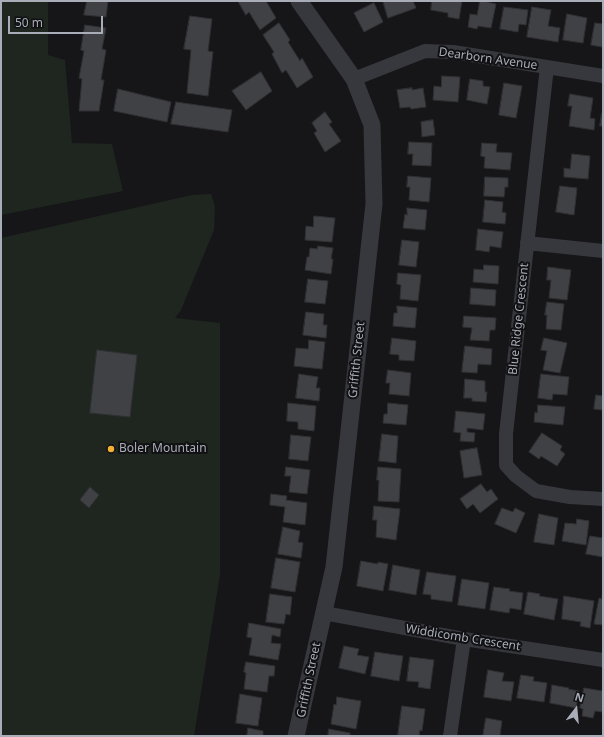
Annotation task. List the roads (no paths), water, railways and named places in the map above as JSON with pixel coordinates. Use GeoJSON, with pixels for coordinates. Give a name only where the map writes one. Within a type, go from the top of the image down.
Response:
{"type":"FeatureCollection","features":[{"type":"Feature","properties":{"kind":"street","name":"Griffith Street"},"geometry":{"type":"LineString","coordinates":[[296,736],[334,567],[374,204],[372,125],[354,79],[299,1]]}},
{"type":"Feature","properties":{"kind":"street","name":"Dearborn Avenue"},"geometry":{"type":"LineString","coordinates":[[354,79],[425,51],[452,52],[603,76]]}},
{"type":"Feature","properties":{"kind":"street","name":"Blue Ridge Crescent"},"geometry":{"type":"LineString","coordinates":[[547,67],[506,434],[506,465],[516,476],[536,491],[570,497],[603,499]]}},
{"type":"Feature","properties":{"kind":"street"},"geometry":{"type":"LineString","coordinates":[[527,243],[603,250]]}},
{"type":"Feature","properties":{"kind":"street","name":"Widdicomb Crescent"},"geometry":{"type":"LineString","coordinates":[[324,613],[464,639],[603,660]]}},
{"type":"Feature","properties":{"kind":"street"},"geometry":{"type":"LineString","coordinates":[[450,736],[464,639]]}},
{"type":"Feature","properties":{"kind":"place","name":"Boler Mountain"},"geometry":{"type":"Point","coordinates":[111,449]}}]}
